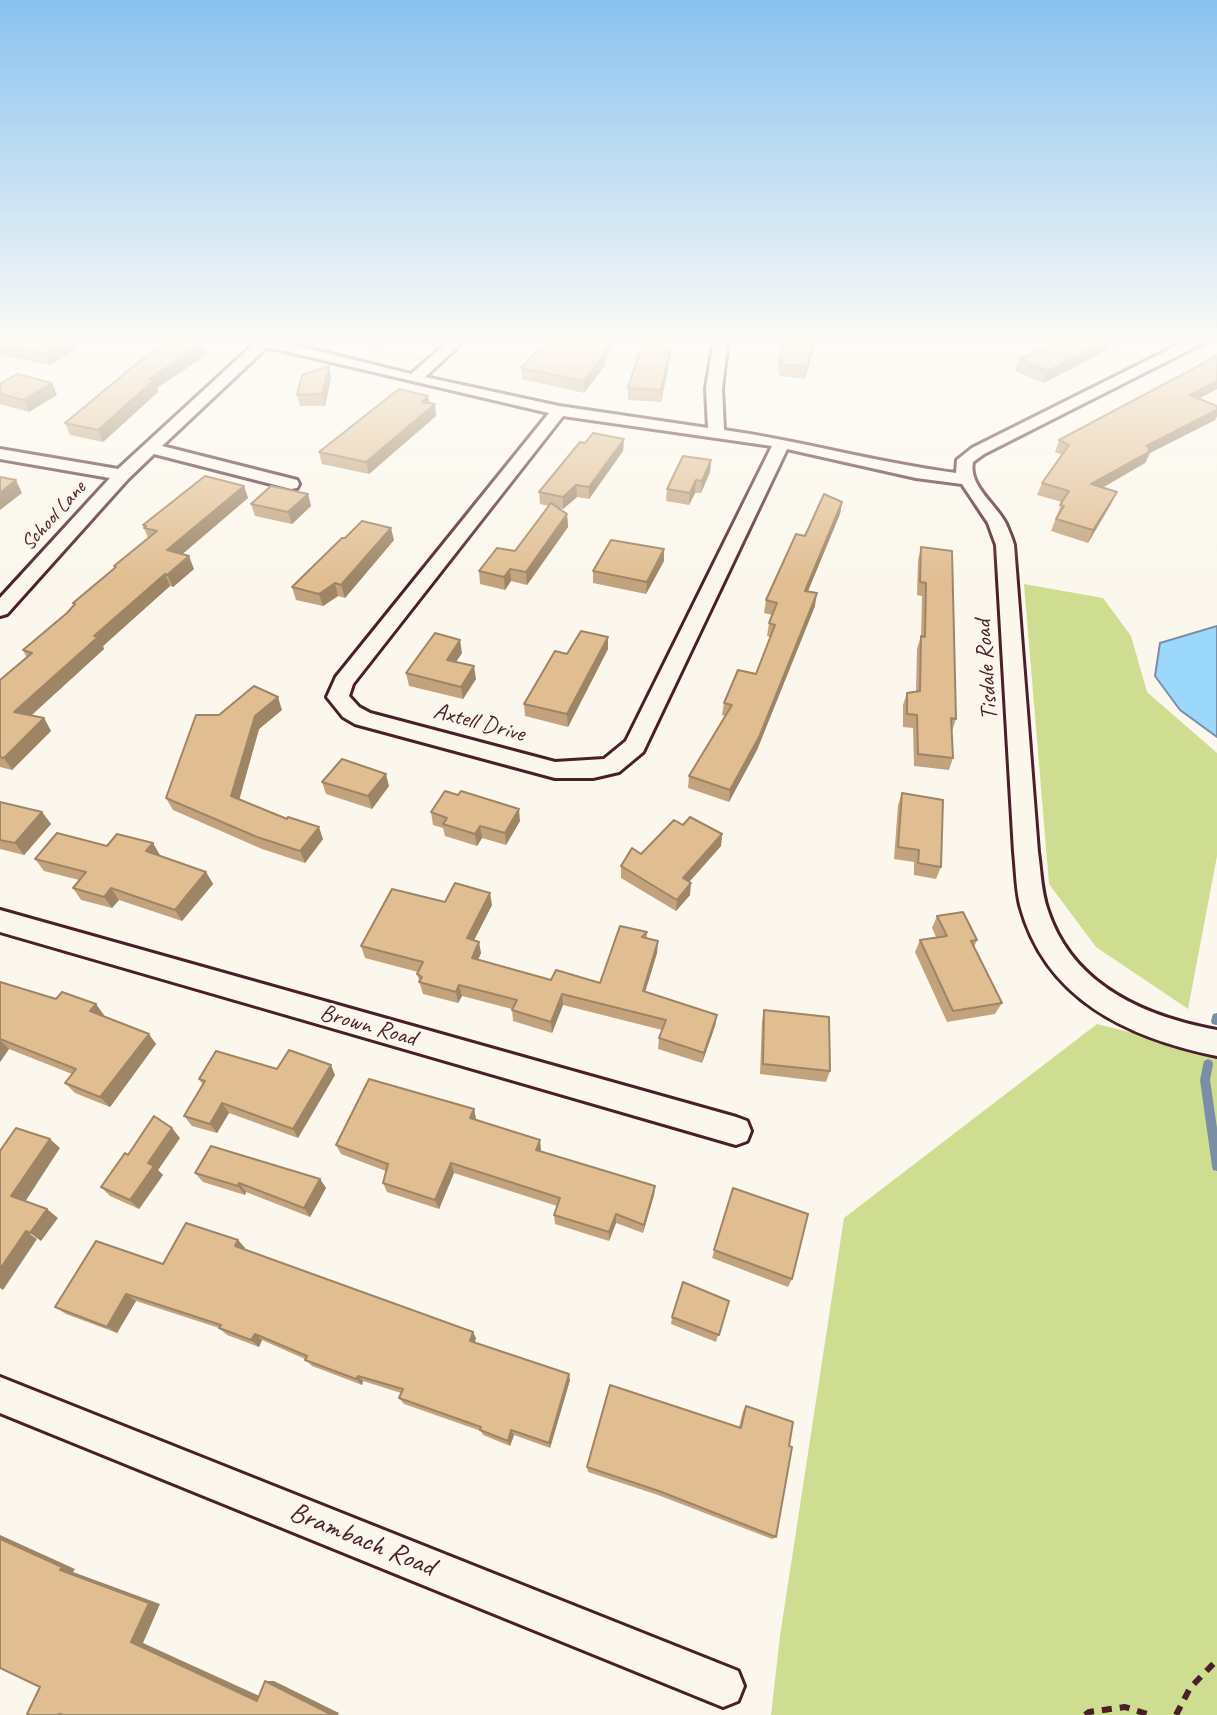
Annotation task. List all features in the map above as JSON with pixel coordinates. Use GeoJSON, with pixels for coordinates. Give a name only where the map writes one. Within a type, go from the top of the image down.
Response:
{"type":"FeatureCollection","features":[{"type":"Feature","properties":{"kind":"street","name":"School Lane"},"geometry":{"type":"LineString","coordinates":[[0,610],[122,475],[178,420]]}},
{"type":"Feature","properties":{"kind":"street","name":"Axtell Drive"},"geometry":{"type":"LineString","coordinates":[[552,420],[343,682],[338,696],[351,712],[363,719],[555,770],[593,770],[611,766],[635,746],[782,443]]}},
{"type":"Feature","properties":{"kind":"street"},"geometry":{"type":"LineString","coordinates":[[627,420],[782,443],[916,473],[967,480],[963,470],[965,460],[1039,420]]}},
{"type":"Feature","properties":{"kind":"street"},"geometry":{"type":"LineString","coordinates":[[716,420],[716,432]]}},
{"type":"Feature","properties":{"kind":"street"},"geometry":{"type":"LineString","coordinates":[[149,448],[291,484]]}},
{"type":"Feature","properties":{"kind":"street"},"geometry":{"type":"LineString","coordinates":[[0,454],[122,475]]}},
{"type":"Feature","properties":{"kind":"street","name":"Tisdale Road"},"geometry":{"type":"LineString","coordinates":[[967,480],[990,511],[1005,545],[1026,852],[1032,902],[1041,926],[1069,972],[1100,1002],[1172,1035],[1217,1044]]}},
{"type":"Feature","properties":{"kind":"street","name":"Brown Road"},"geometry":{"type":"LineString","coordinates":[[0,921],[736,1131]]}},
{"type":"Feature","properties":{"kind":"street","name":"Brambach Road"},"geometry":{"type":"LineString","coordinates":[[0,1395],[723,1686]]}},
{"type":"Feature","properties":{"kind":"path"},"geometry":{"type":"LineString","coordinates":[[1176,1715],[1189,1688],[1217,1660]]}},
{"type":"Feature","properties":{"kind":"path"},"geometry":{"type":"LineString","coordinates":[[1085,1715],[1089,1712],[1125,1707],[1150,1715]]}},
{"type":"Feature","properties":{"kind":"green space"},"geometry":{"type":"Polygon","coordinates":[[[1024,584],[1103,598],[1131,636],[1147,692],[1217,753],[1217,856],[1188,1009],[1096,947],[1049,884],[1024,584]]]}},
{"type":"Feature","properties":{"kind":"green space"},"geometry":{"type":"Polygon","coordinates":[[[1097,1024],[1217,1054],[1217,1715],[771,1715],[780,1636],[844,1218],[1097,1024]]]}},
{"type":"Feature","properties":{"kind":"water"},"geometry":{"type":"Polygon","coordinates":[[[1217,626],[1217,737],[1180,710],[1155,676],[1160,643],[1217,626]]]}},
{"type":"Feature","properties":{"kind":"building"},"geometry":{"type":"Polygon","coordinates":[[[69,420],[109,420],[98,430],[65,423],[69,420]]]}},
{"type":"Feature","properties":{"kind":"building"},"geometry":{"type":"Polygon","coordinates":[[[360,420],[416,420],[366,462],[319,452],[360,420]]]}},
{"type":"Feature","properties":{"kind":"building"},"geometry":{"type":"Polygon","coordinates":[[[1097,420],[1197,420],[1146,446],[1151,448],[1148,450],[1151,451],[1091,484],[1117,492],[1093,530],[1056,519],[1064,506],[1060,505],[1069,491],[1042,483],[1069,445],[1059,440],[1097,420]]]}},
{"type":"Feature","properties":{"kind":"building"},"geometry":{"type":"Polygon","coordinates":[[[593,433],[624,439],[589,487],[576,485],[563,497],[539,492],[580,442],[585,443],[593,433]]]}},
{"type":"Feature","properties":{"kind":"building"},"geometry":{"type":"Polygon","coordinates":[[[683,456],[711,460],[702,481],[696,480],[690,493],[667,489],[683,456]]]}},
{"type":"Feature","properties":{"kind":"building"},"geometry":{"type":"Polygon","coordinates":[[[205,476],[244,486],[167,550],[189,556],[94,636],[98,637],[14,712],[44,718],[4,758],[0,757],[0,680],[32,653],[23,650],[67,613],[75,604],[73,603],[116,567],[114,566],[157,531],[144,528],[146,526],[143,525],[205,476]]]}},
{"type":"Feature","properties":{"kind":"building"},"geometry":{"type":"Polygon","coordinates":[[[0,477],[16,480],[0,493],[0,477]]]}},
{"type":"Feature","properties":{"kind":"building"},"geometry":{"type":"Polygon","coordinates":[[[271,486],[308,494],[288,512],[251,504],[271,486]]]}},
{"type":"Feature","properties":{"kind":"building"},"geometry":{"type":"Polygon","coordinates":[[[824,494],[842,502],[805,591],[817,593],[759,737],[730,790],[689,776],[732,705],[724,703],[738,670],[756,674],[775,625],[769,623],[777,603],[766,600],[796,534],[805,536],[824,494]]]}},
{"type":"Feature","properties":{"kind":"building"},"geometry":{"type":"Polygon","coordinates":[[[551,503],[567,514],[526,572],[510,569],[504,577],[479,571],[497,548],[515,551],[551,503]]]}},
{"type":"Feature","properties":{"kind":"building"},"geometry":{"type":"Polygon","coordinates":[[[362,521],[391,528],[341,585],[335,583],[319,594],[292,587],[342,538],[362,521]]]}},
{"type":"Feature","properties":{"kind":"building"},"geometry":{"type":"Polygon","coordinates":[[[611,540],[664,549],[647,582],[593,571],[611,540]]]}},
{"type":"Feature","properties":{"kind":"building"},"geometry":{"type":"Polygon","coordinates":[[[921,547],[952,551],[956,719],[951,718],[953,758],[918,754],[917,715],[907,714],[907,693],[920,691],[921,636],[925,637],[926,583],[920,582],[921,547]]]}},
{"type":"Feature","properties":{"kind":"building"},"geometry":{"type":"Polygon","coordinates":[[[581,631],[608,637],[567,714],[524,704],[555,651],[567,654],[581,631]]]}},
{"type":"Feature","properties":{"kind":"building"},"geometry":{"type":"Polygon","coordinates":[[[435,633],[460,640],[447,660],[474,666],[461,687],[406,673],[435,633]]]}},
{"type":"Feature","properties":{"kind":"building"},"geometry":{"type":"Polygon","coordinates":[[[254,686],[278,697],[255,716],[231,796],[287,819],[288,817],[319,827],[300,851],[257,837],[166,798],[196,715],[219,715],[254,686]]]}},
{"type":"Feature","properties":{"kind":"building"},"geometry":{"type":"Polygon","coordinates":[[[342,759],[386,774],[368,796],[322,782],[342,759]]]}},
{"type":"Feature","properties":{"kind":"building"},"geometry":{"type":"Polygon","coordinates":[[[445,791],[458,795],[461,791],[519,809],[505,833],[480,826],[475,834],[443,824],[447,818],[431,812],[445,791]]]}},
{"type":"Feature","properties":{"kind":"building"},"geometry":{"type":"Polygon","coordinates":[[[902,793],[943,800],[941,867],[918,863],[919,850],[898,847],[902,793]]]}},
{"type":"Feature","properties":{"kind":"building"},"geometry":{"type":"Polygon","coordinates":[[[0,802],[42,812],[15,843],[0,840],[0,802]]]}},
{"type":"Feature","properties":{"kind":"building"},"geometry":{"type":"Polygon","coordinates":[[[690,817],[722,834],[683,878],[691,883],[677,900],[621,866],[632,848],[641,854],[674,820],[683,825],[690,817]]]}},
{"type":"Feature","properties":{"kind":"building"},"geometry":{"type":"Polygon","coordinates":[[[57,833],[107,846],[117,834],[153,843],[146,851],[206,872],[175,910],[111,888],[104,897],[73,888],[86,872],[35,859],[57,833]]]}},
{"type":"Feature","properties":{"kind":"building"},"geometry":{"type":"Polygon","coordinates":[[[455,883],[490,893],[467,938],[479,942],[472,958],[551,980],[556,970],[600,983],[620,926],[647,932],[642,937],[658,941],[643,991],[717,1015],[704,1053],[659,1038],[666,1020],[562,994],[551,1022],[512,1010],[517,1000],[459,985],[456,992],[419,982],[422,977],[417,974],[423,962],[361,946],[392,889],[445,902],[455,883]]]}},
{"type":"Feature","properties":{"kind":"building"},"geometry":{"type":"Polygon","coordinates":[[[963,912],[977,940],[971,941],[1002,1003],[953,1011],[920,940],[947,936],[937,916],[963,912]]]}},
{"type":"Feature","properties":{"kind":"building"},"geometry":{"type":"Polygon","coordinates":[[[0,982],[56,999],[62,992],[96,1004],[90,1011],[149,1034],[100,1097],[65,1083],[76,1069],[0,1039],[0,982]]]}},
{"type":"Feature","properties":{"kind":"building"},"geometry":{"type":"Polygon","coordinates":[[[764,1010],[829,1017],[830,1071],[763,1064],[764,1010]]]}},
{"type":"Feature","properties":{"kind":"building"},"geometry":{"type":"Polygon","coordinates":[[[289,1050],[331,1065],[293,1129],[222,1103],[210,1124],[184,1116],[205,1081],[199,1079],[216,1051],[277,1069],[289,1050]]]}},
{"type":"Feature","properties":{"kind":"building"},"geometry":{"type":"Polygon","coordinates":[[[369,1079],[474,1109],[470,1118],[540,1140],[536,1150],[655,1186],[644,1225],[616,1214],[609,1232],[554,1215],[560,1198],[451,1163],[435,1200],[383,1183],[388,1164],[336,1145],[369,1079]]]}},
{"type":"Feature","properties":{"kind":"building"},"geometry":{"type":"Polygon","coordinates":[[[154,1116],[172,1128],[148,1163],[154,1166],[130,1200],[101,1187],[125,1153],[128,1155],[154,1116]]]}},
{"type":"Feature","properties":{"kind":"building"},"geometry":{"type":"Polygon","coordinates":[[[16,1128],[50,1139],[11,1196],[47,1209],[30,1233],[26,1231],[0,1269],[0,1151],[16,1128]]]}},
{"type":"Feature","properties":{"kind":"building"},"geometry":{"type":"Polygon","coordinates":[[[211,1146],[320,1179],[304,1208],[239,1183],[238,1186],[195,1173],[211,1146]]]}},
{"type":"Feature","properties":{"kind":"building"},"geometry":{"type":"Polygon","coordinates":[[[733,1188],[808,1214],[792,1279],[714,1250],[733,1188]]]}},
{"type":"Feature","properties":{"kind":"building"},"geometry":{"type":"Polygon","coordinates":[[[186,1223],[238,1240],[235,1246],[473,1332],[470,1341],[569,1374],[549,1443],[511,1430],[508,1441],[480,1430],[481,1427],[399,1398],[403,1389],[358,1376],[356,1379],[305,1360],[307,1356],[255,1334],[251,1340],[219,1328],[221,1325],[126,1294],[107,1327],[55,1307],[96,1241],[163,1264],[186,1223]]]}},
{"type":"Feature","properties":{"kind":"building"},"geometry":{"type":"Polygon","coordinates":[[[683,1282],[729,1301],[719,1335],[672,1317],[683,1282]]]}},
{"type":"Feature","properties":{"kind":"building"},"geometry":{"type":"Polygon","coordinates":[[[610,1385],[741,1428],[746,1406],[793,1422],[789,1446],[792,1447],[776,1537],[659,1491],[587,1467],[610,1385]]]}},
{"type":"Feature","properties":{"kind":"building"},"geometry":{"type":"Polygon","coordinates":[[[0,1539],[62,1567],[60,1570],[149,1603],[131,1642],[257,1701],[265,1681],[332,1715],[27,1714],[40,1687],[0,1668],[0,1539]]]}},
{"type":"Feature","properties":{"kind":"waterway"},"geometry":{"type":"LineString","coordinates":[[1216,1021],[1217,1017]]}},
{"type":"Feature","properties":{"kind":"waterway"},"geometry":{"type":"LineString","coordinates":[[1208,1064],[1205,1080],[1217,1166]]}}]}
